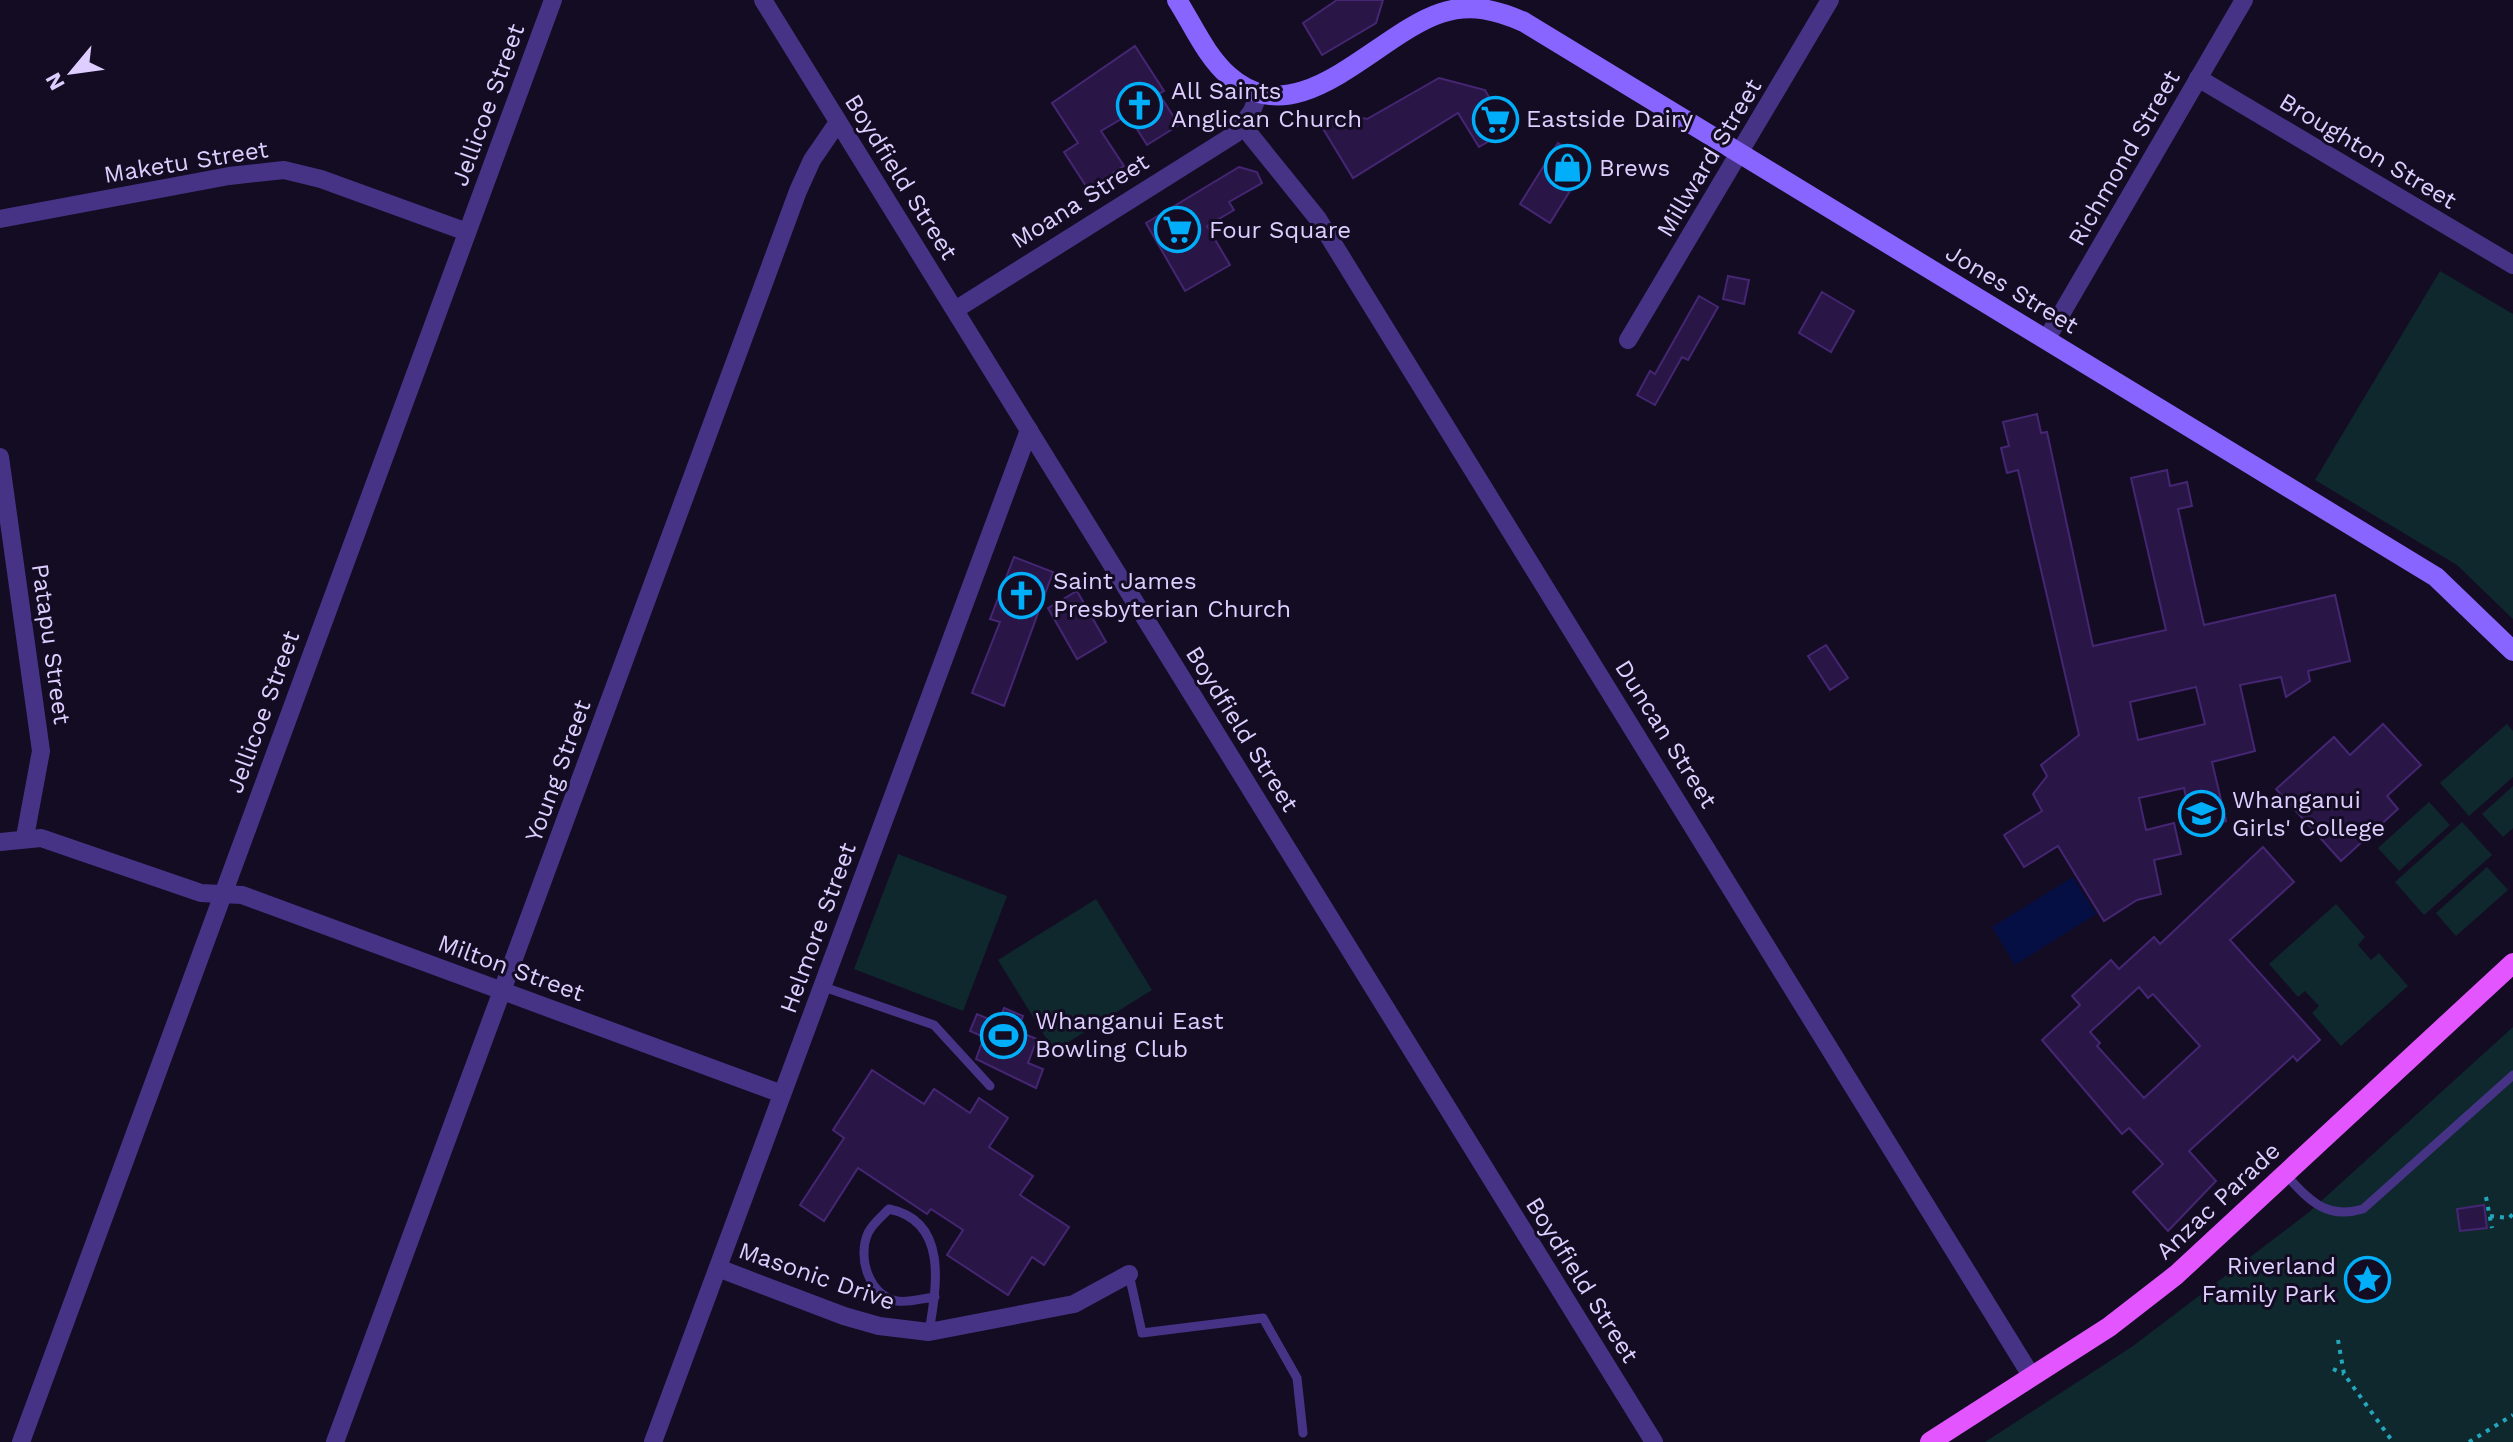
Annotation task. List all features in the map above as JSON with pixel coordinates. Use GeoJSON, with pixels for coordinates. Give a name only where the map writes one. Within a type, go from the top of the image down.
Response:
{"type":"FeatureCollection","features":[{"type":"Feature","properties":{"kind":"main road"},"geometry":{"type":"LineString","coordinates":[[1177,0],[1219,66],[1231,78],[1259,93],[1288,95],[1312,88],[1422,22],[1464,4]]}},
{"type":"Feature","properties":{"kind":"main road","name":"Jones Street"},"geometry":{"type":"LineString","coordinates":[[1464,4],[1502,11],[1524,22],[2436,577],[2513,651]]}},
{"type":"Feature","properties":{"kind":"main road","name":"Anzac Parade"},"geometry":{"type":"LineString","coordinates":[[1930,1442],[2109,1327],[2176,1275],[2513,963]]}},
{"type":"Feature","properties":{"kind":"street","name":"Jellicoe Street"},"geometry":{"type":"LineString","coordinates":[[21,1442],[553,0]]}},
{"type":"Feature","properties":{"kind":"street","name":"Boydfield Street"},"geometry":{"type":"LineString","coordinates":[[763,0],[1654,1442]]}},
{"type":"Feature","properties":{"kind":"street","name":"Millward Street"},"geometry":{"type":"LineString","coordinates":[[1628,340],[1830,0]]}},
{"type":"Feature","properties":{"kind":"street","name":"Richmond Street"},"geometry":{"type":"LineString","coordinates":[[2046,340],[2244,0]]}},
{"type":"Feature","properties":{"kind":"street","name":"Broughton Street"},"geometry":{"type":"LineString","coordinates":[[2198,78],[2513,265]]}},
{"type":"Feature","properties":{"kind":"street","name":"Moana Street"},"geometry":{"type":"LineString","coordinates":[[955,310],[1235,134],[1243,126],[1259,93]]}},
{"type":"Feature","properties":{"kind":"street","name":"Young Street"},"geometry":{"type":"LineString","coordinates":[[335,1442],[798,191],[812,160],[838,122]]}},
{"type":"Feature","properties":{"kind":"street","name":"Duncan Street"},"geometry":{"type":"LineString","coordinates":[[1243,126],[1318,219],[2032,1377]]}},
{"type":"Feature","properties":{"kind":"street","name":"Maketu Street"},"geometry":{"type":"LineString","coordinates":[[0,219],[229,176],[284,170],[321,179],[467,232]]}},
{"type":"Feature","properties":{"kind":"street","name":"Helmore Street"},"geometry":{"type":"LineString","coordinates":[[653,1442],[1029,430]]}},
{"type":"Feature","properties":{"kind":"street","name":"Patapu Street"},"geometry":{"type":"LineString","coordinates":[[0,457],[41,751],[25,837]]}},
{"type":"Feature","properties":{"kind":"street","name":"Milton Street"},"geometry":{"type":"LineString","coordinates":[[25,837],[66,844],[201,893],[242,895],[782,1094]]}},
{"type":"Feature","properties":{"kind":"street"},"geometry":{"type":"LineString","coordinates":[[0,842],[25,837]]}},
{"type":"Feature","properties":{"kind":"street","name":"Masonic Drive"},"geometry":{"type":"LineString","coordinates":[[718,1268],[844,1316],[879,1326],[929,1332],[1074,1304],[1129,1274]]}},
{"type":"Feature","properties":{"kind":"lane"},"geometry":{"type":"LineString","coordinates":[[821,986],[934,1025],[990,1086]]}},
{"type":"Feature","properties":{"kind":"lane"},"geometry":{"type":"LineString","coordinates":[[2285,1174],[2310,1202],[2327,1211],[2346,1214],[2363,1209],[2513,1075]]}},
{"type":"Feature","properties":{"kind":"lane"},"geometry":{"type":"LineString","coordinates":[[929,1332],[935,1297],[932,1240],[911,1214],[889,1209],[868,1232],[864,1255],[867,1273],[878,1292],[896,1300],[935,1297]]}},
{"type":"Feature","properties":{"kind":"lane"},"geometry":{"type":"LineString","coordinates":[[1129,1274],[1142,1333],[1263,1318],[1297,1378],[1303,1433]]}},
{"type":"Feature","properties":{"kind":"path"},"geometry":{"type":"LineString","coordinates":[[2486,1197],[2492,1228]]}},
{"type":"Feature","properties":{"kind":"path"},"geometry":{"type":"LineString","coordinates":[[2490,1216],[2509,1218],[2513,1214]]}},
{"type":"Feature","properties":{"kind":"path"},"geometry":{"type":"LineString","coordinates":[[2338,1340],[2344,1374],[2393,1442]]}},
{"type":"Feature","properties":{"kind":"path"},"geometry":{"type":"LineString","coordinates":[[2333,1369],[2344,1374]]}},
{"type":"Feature","properties":{"kind":"path"},"geometry":{"type":"LineString","coordinates":[[2469,1442],[2513,1415]]}},
{"type":"Feature","properties":{"kind":"green space"},"geometry":{"type":"Polygon","coordinates":[[[2440,271],[2513,314],[2513,619],[2457,565],[2315,480],[2440,271]]]}},
{"type":"Feature","properties":{"kind":"green space"},"geometry":{"type":"Polygon","coordinates":[[[2507,724],[2513,731],[2513,777],[2469,816],[2440,783],[2507,724]]]}},
{"type":"Feature","properties":{"kind":"green space"},"geometry":{"type":"Polygon","coordinates":[[[2513,786],[2513,828],[2503,837],[2482,814],[2513,786]]]}},
{"type":"Feature","properties":{"kind":"green space"},"geometry":{"type":"Polygon","coordinates":[[[2429,802],[2450,825],[2399,871],[2378,848],[2429,802]]]}},
{"type":"Feature","properties":{"kind":"green space"},"geometry":{"type":"Polygon","coordinates":[[[2462,822],[2492,855],[2424,915],[2395,882],[2462,822]]]}},
{"type":"Feature","properties":{"kind":"green space"},"geometry":{"type":"Polygon","coordinates":[[[898,854],[1007,896],[963,1011],[854,969],[898,854]]]}},
{"type":"Feature","properties":{"kind":"green space"},"geometry":{"type":"Polygon","coordinates":[[[2487,867],[2508,890],[2456,936],[2436,913],[2487,867]]]}},
{"type":"Feature","properties":{"kind":"green space"},"geometry":{"type":"Polygon","coordinates":[[[1096,899],[1152,990],[1054,1051],[998,960],[1096,899]]]}},
{"type":"Feature","properties":{"kind":"green space"},"geometry":{"type":"Polygon","coordinates":[[[2336,904],[2365,937],[2358,945],[2371,960],[2379,953],[2408,986],[2341,1046],[2312,1013],[2319,1006],[2305,991],[2298,997],[2269,964],[2336,904]]]}},
{"type":"Feature","properties":{"kind":"green space","name":"Riverland Family Park"},"geometry":{"type":"Polygon","coordinates":[[[2513,1027],[2513,1442],[1985,1442],[2133,1346],[2308,1213],[2513,1027]]]}},
{"type":"Feature","properties":{"kind":"shaded area"},"geometry":{"type":"Polygon","coordinates":[[[2073,877],[2096,914],[2015,965],[1992,927],[2073,877]]]}},
{"type":"Feature","properties":{"kind":"building"},"geometry":{"type":"Polygon","coordinates":[[[1337,0],[1383,0],[1376,23],[1322,55],[1303,23],[1337,0]]]}},
{"type":"Feature","properties":{"kind":"building"},"geometry":{"type":"Polygon","coordinates":[[[1135,46],[1164,91],[1159,94],[1179,125],[1147,145],[1128,115],[1101,131],[1124,166],[1088,189],[1064,152],[1078,143],[1052,103],[1135,46]]]}},
{"type":"Feature","properties":{"kind":"building"},"geometry":{"type":"Polygon","coordinates":[[[1439,78],[1485,90],[1508,130],[1479,147],[1458,113],[1353,178],[1322,127],[1343,114],[1367,119],[1439,78]]]}},
{"type":"Feature","properties":{"kind":"building"},"geometry":{"type":"Polygon","coordinates":[[[1558,143],[1588,162],[1550,223],[1520,204],[1558,143]]]}},
{"type":"Feature","properties":{"kind":"building"},"geometry":{"type":"Polygon","coordinates":[[[1239,167],[1257,172],[1262,183],[1229,202],[1234,210],[1207,226],[1230,265],[1185,291],[1146,223],[1239,167]]]}},
{"type":"Feature","properties":{"kind":"building"},"geometry":{"type":"Polygon","coordinates":[[[1728,276],[1749,280],[1744,304],[1723,299],[1728,276]]]}},
{"type":"Feature","properties":{"kind":"building"},"geometry":{"type":"Polygon","coordinates":[[[1822,292],[1854,311],[1831,352],[1799,333],[1822,292]]]}},
{"type":"Feature","properties":{"kind":"building"},"geometry":{"type":"Polygon","coordinates":[[[1699,296],[1718,307],[1688,360],[1682,357],[1655,405],[1637,395],[1650,371],[1655,374],[1699,296]]]}},
{"type":"Feature","properties":{"kind":"building"},"geometry":{"type":"Polygon","coordinates":[[[2037,414],[2041,433],[2047,432],[2093,646],[2166,630],[2131,478],[2167,470],[2170,486],[2187,482],[2192,506],[2178,509],[2204,625],[2335,595],[2350,661],[2308,671],[2310,681],[2286,697],[2281,677],[2240,685],[2255,751],[2212,762],[2226,821],[2193,829],[2184,788],[2139,798],[2146,830],[2174,823],[2181,854],[2154,860],[2161,894],[2137,900],[2104,921],[2058,846],[2024,867],[2004,835],[2042,811],[2033,794],[2047,776],[2041,765],[2079,735],[2018,470],[2007,473],[2001,448],[2009,446],[2003,422],[2037,414]],[[2196,687],[2130,702],[2138,740],[2205,724],[2196,687]]]}},
{"type":"Feature","properties":{"kind":"building"},"geometry":{"type":"Polygon","coordinates":[[[1014,557],[1053,572],[1004,706],[972,693],[1000,622],[990,619],[1014,557]]]}},
{"type":"Feature","properties":{"kind":"building"},"geometry":{"type":"Polygon","coordinates":[[[1077,591],[1106,642],[1077,659],[1048,608],[1077,591]]]}},
{"type":"Feature","properties":{"kind":"building"},"geometry":{"type":"Polygon","coordinates":[[[1826,645],[1848,678],[1830,690],[1808,656],[1826,645]]]}},
{"type":"Feature","properties":{"kind":"building"},"geometry":{"type":"Polygon","coordinates":[[[2383,724],[2421,765],[2387,796],[2398,809],[2341,861],[2276,789],[2334,737],[2350,755],[2383,724]]]}},
{"type":"Feature","properties":{"kind":"building"},"geometry":{"type":"Polygon","coordinates":[[[2263,847],[2294,882],[2230,940],[2320,1040],[2297,1061],[2293,1056],[2189,1151],[2216,1181],[2168,1231],[2133,1192],[2163,1164],[2129,1128],[2122,1134],[2042,1040],[2080,1005],[2072,996],[2111,960],[2119,969],[2154,937],[2160,944],[2263,847]],[[2139,987],[2090,1032],[2100,1043],[2097,1046],[2144,1098],[2200,1046],[2153,994],[2148,998],[2139,987]]]}},
{"type":"Feature","properties":{"kind":"building"},"geometry":{"type":"Polygon","coordinates":[[[1004,1008],[1023,1016],[1017,1031],[1037,1039],[1028,1063],[1043,1069],[1036,1088],[976,1059],[984,1037],[970,1031],[977,1014],[998,1023],[1004,1008]]]}},
{"type":"Feature","properties":{"kind":"building"},"geometry":{"type":"Polygon","coordinates":[[[872,1070],[924,1104],[934,1089],[970,1113],[979,1098],[1008,1118],[989,1147],[1033,1176],[1020,1195],[1069,1227],[1044,1265],[1032,1257],[1008,1295],[947,1255],[963,1230],[931,1209],[927,1214],[858,1168],[824,1221],[800,1205],[844,1138],[833,1130],[872,1070]]]}},
{"type":"Feature","properties":{"kind":"building"},"geometry":{"type":"Polygon","coordinates":[[[2484,1205],[2487,1228],[2460,1231],[2457,1209],[2484,1205]]]}},
{"type":"Feature","properties":{"kind":"place","name":"All Saints Anglican Church"},"geometry":{"type":"Point","coordinates":[1140,105]}},
{"type":"Feature","properties":{"kind":"place","name":"Eastside Dairy"},"geometry":{"type":"Point","coordinates":[1495,119]}},
{"type":"Feature","properties":{"kind":"place","name":"Brews"},"geometry":{"type":"Point","coordinates":[1568,168]}},
{"type":"Feature","properties":{"kind":"place","name":"Four Square"},"geometry":{"type":"Point","coordinates":[1178,230]}},
{"type":"Feature","properties":{"kind":"place","name":"Saint James Presbyterian Church"},"geometry":{"type":"Point","coordinates":[1022,595]}},
{"type":"Feature","properties":{"kind":"place","name":"Whanganui Girls' College"},"geometry":{"type":"Point","coordinates":[2201,814]}},
{"type":"Feature","properties":{"kind":"place","name":"Whanganui East Bowling Club"},"geometry":{"type":"Point","coordinates":[1004,1035]}},
{"type":"Feature","properties":{"kind":"place","name":"Riverland Family Park"},"geometry":{"type":"Point","coordinates":[2367,1280]}}]}
